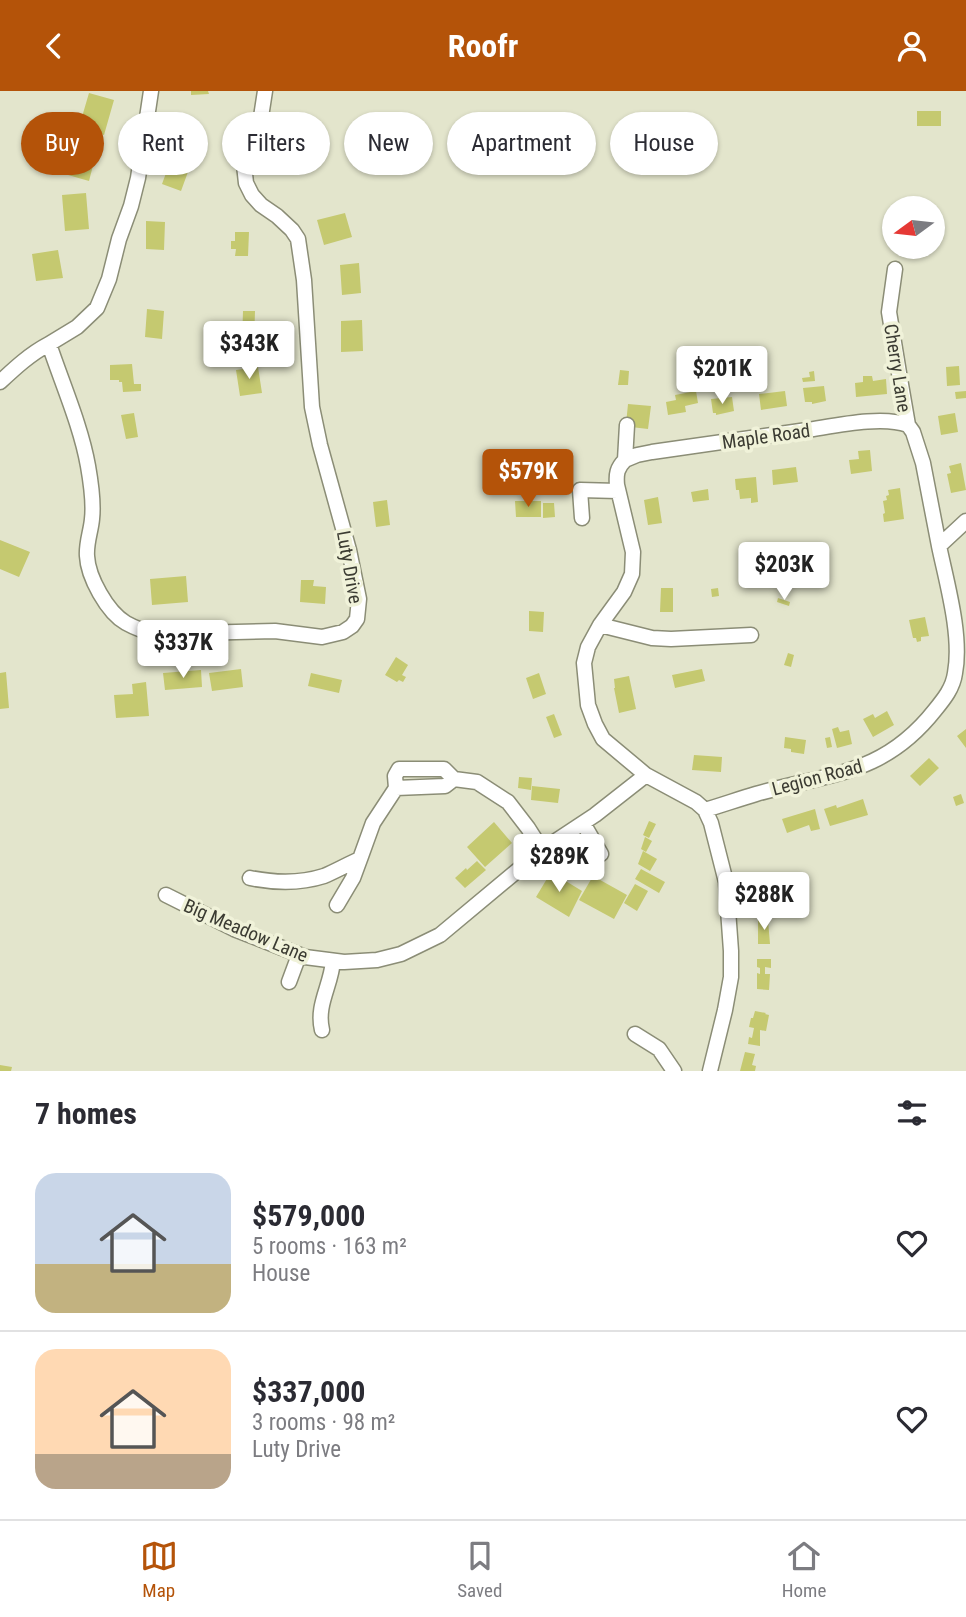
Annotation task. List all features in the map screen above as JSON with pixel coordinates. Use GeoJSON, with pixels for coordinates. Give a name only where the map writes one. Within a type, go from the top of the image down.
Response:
{"type":"FeatureCollection","features":[{"type":"Feature","properties":{"kind":"street"},"geometry":{"type":"LineString","coordinates":[[0,382],[28,357],[77,327],[94,311],[109,279],[118,239],[131,206],[151,91]]}},
{"type":"Feature","properties":{"kind":"street","name":"Luty Drive"},"geometry":{"type":"LineString","coordinates":[[49,344],[89,468],[92,518],[86,552],[88,565],[99,592],[114,613],[126,623],[156,634],[275,631],[321,637],[343,632],[352,626],[357,619],[359,599],[312,407],[299,239],[277,216],[261,205],[246,183],[244,165],[248,145],[261,117],[265,91]]}},
{"type":"Feature","properties":{"kind":"street","name":"Cherry Lane"},"geometry":{"type":"LineString","coordinates":[[895,269],[889,312],[908,425]]}},
{"type":"Feature","properties":{"kind":"street","name":"Maple Road"},"geometry":{"type":"LineString","coordinates":[[625,460],[652,452],[844,425],[888,421],[899,421],[908,425]]}},
{"type":"Feature","properties":{"kind":"street"},"geometry":{"type":"LineString","coordinates":[[627,425],[625,460],[619,466],[617,475],[618,491],[634,552],[632,574],[624,592],[588,647],[584,663],[588,705],[603,739],[646,775],[696,802],[705,810],[717,841],[726,882],[731,977],[710,1071]]}},
{"type":"Feature","properties":{"kind":"street","name":"Legion Road"},"geometry":{"type":"LineString","coordinates":[[705,810],[754,794],[840,774],[886,755],[926,722],[960,679],[952,612],[923,463],[908,425]]}},
{"type":"Feature","properties":{"kind":"street"},"geometry":{"type":"LineString","coordinates":[[582,518],[580,490],[618,491]]}},
{"type":"Feature","properties":{"kind":"street"},"geometry":{"type":"LineString","coordinates":[[939,547],[966,521]]}},
{"type":"Feature","properties":{"kind":"street"},"geometry":{"type":"LineString","coordinates":[[600,625],[652,638],[751,635]]}},
{"type":"Feature","properties":{"kind":"street"},"geometry":{"type":"LineString","coordinates":[[337,905],[354,878],[373,823],[396,788],[395,776],[399,769],[444,769],[454,779],[477,782],[508,803],[542,850]]}},
{"type":"Feature","properties":{"kind":"street","name":"Big Meadow Lane"},"geometry":{"type":"LineString","coordinates":[[166,895],[234,929],[299,955],[333,961],[377,960],[401,954],[440,935],[542,850],[646,775]]}},
{"type":"Feature","properties":{"kind":"street"},"geometry":{"type":"LineString","coordinates":[[583,823],[601,855]]}},
{"type":"Feature","properties":{"kind":"street"},"geometry":{"type":"LineString","coordinates":[[250,878],[290,883],[310,880],[360,859]]}},
{"type":"Feature","properties":{"kind":"street"},"geometry":{"type":"LineString","coordinates":[[289,982],[299,955]]}},
{"type":"Feature","properties":{"kind":"street"},"geometry":{"type":"LineString","coordinates":[[322,1030],[320,1009],[330,982],[333,961]]}},
{"type":"Feature","properties":{"kind":"street"},"geometry":{"type":"LineString","coordinates":[[635,1034],[659,1049],[674,1071]]}},
{"type":"Feature","properties":{"kind":"building"},"geometry":{"type":"Polygon","coordinates":[[[191,91],[208,91],[209,94],[191,95],[191,91]]]}},
{"type":"Feature","properties":{"kind":"building"},"geometry":{"type":"Polygon","coordinates":[[[89,93],[114,100],[104,135],[104,112],[83,112],[89,93]]]}},
{"type":"Feature","properties":{"kind":"building"},"geometry":{"type":"Polygon","coordinates":[[[917,111],[941,111],[941,126],[917,126],[917,111]]]}},
{"type":"Feature","properties":{"kind":"building"},"geometry":{"type":"Polygon","coordinates":[[[68,175],[91,175],[89,181],[68,175]]]}},
{"type":"Feature","properties":{"kind":"building"},"geometry":{"type":"Polygon","coordinates":[[[165,175],[187,175],[181,191],[162,184],[165,175]]]}},
{"type":"Feature","properties":{"kind":"building"},"geometry":{"type":"Polygon","coordinates":[[[86,193],[89,229],[65,231],[62,195],[86,193]]]}},
{"type":"Feature","properties":{"kind":"building"},"geometry":{"type":"Polygon","coordinates":[[[345,213],[352,237],[324,245],[317,220],[345,213]]]}},
{"type":"Feature","properties":{"kind":"building"},"geometry":{"type":"Polygon","coordinates":[[[146,221],[165,222],[164,250],[146,249],[146,221]]]}},
{"type":"Feature","properties":{"kind":"building"},"geometry":{"type":"Polygon","coordinates":[[[235,232],[249,232],[248,256],[235,256],[236,249],[231,249],[235,232]]]}},
{"type":"Feature","properties":{"kind":"building"},"geometry":{"type":"Polygon","coordinates":[[[58,250],[63,278],[36,281],[32,254],[58,250]]]}},
{"type":"Feature","properties":{"kind":"building"},"geometry":{"type":"Polygon","coordinates":[[[359,263],[361,293],[342,295],[340,265],[359,263]]]}},
{"type":"Feature","properties":{"kind":"building"},"geometry":{"type":"Polygon","coordinates":[[[147,309],[164,311],[162,339],[145,337],[147,309]]]}},
{"type":"Feature","properties":{"kind":"building"},"geometry":{"type":"Polygon","coordinates":[[[243,311],[255,311],[254,343],[242,343],[243,311]]]}},
{"type":"Feature","properties":{"kind":"building"},"geometry":{"type":"Polygon","coordinates":[[[362,320],[363,351],[341,352],[341,321],[362,320]]]}},
{"type":"Feature","properties":{"kind":"building"},"geometry":{"type":"Polygon","coordinates":[[[132,364],[134,384],[141,384],[141,391],[123,392],[122,382],[110,380],[110,365],[132,364]]]}},
{"type":"Feature","properties":{"kind":"building"},"geometry":{"type":"Polygon","coordinates":[[[959,366],[960,385],[947,386],[946,367],[959,366]]]}},
{"type":"Feature","properties":{"kind":"building"},"geometry":{"type":"Polygon","coordinates":[[[258,367],[262,393],[240,396],[236,370],[258,367]]]}},
{"type":"Feature","properties":{"kind":"building"},"geometry":{"type":"Polygon","coordinates":[[[620,370],[629,371],[628,385],[618,385],[620,370]]]}},
{"type":"Feature","properties":{"kind":"building"},"geometry":{"type":"Polygon","coordinates":[[[814,371],[815,381],[803,382],[802,378],[810,377],[809,372],[814,371]]]}},
{"type":"Feature","properties":{"kind":"building"},"geometry":{"type":"Polygon","coordinates":[[[863,376],[872,376],[873,381],[886,379],[887,394],[856,397],[855,383],[863,382],[863,376]]]}},
{"type":"Feature","properties":{"kind":"building"},"geometry":{"type":"Polygon","coordinates":[[[824,386],[826,401],[812,404],[805,402],[803,388],[824,386]]]}},
{"type":"Feature","properties":{"kind":"building"},"geometry":{"type":"Polygon","coordinates":[[[696,391],[698,403],[685,406],[686,412],[668,415],[666,402],[676,400],[675,395],[696,391]]]}},
{"type":"Feature","properties":{"kind":"building"},"geometry":{"type":"Polygon","coordinates":[[[785,391],[787,406],[761,410],[759,394],[785,391]]]}},
{"type":"Feature","properties":{"kind":"building"},"geometry":{"type":"Polygon","coordinates":[[[966,391],[966,398],[956,399],[955,392],[966,391]]]}},
{"type":"Feature","properties":{"kind":"building"},"geometry":{"type":"Polygon","coordinates":[[[732,397],[734,411],[716,415],[713,413],[711,399],[732,397]]]}},
{"type":"Feature","properties":{"kind":"building"},"geometry":{"type":"Polygon","coordinates":[[[628,404],[651,406],[648,429],[626,424],[628,404]]]}},
{"type":"Feature","properties":{"kind":"building"},"geometry":{"type":"Polygon","coordinates":[[[134,413],[138,437],[126,439],[121,415],[134,413]]]}},
{"type":"Feature","properties":{"kind":"building"},"geometry":{"type":"Polygon","coordinates":[[[955,413],[958,432],[941,435],[938,416],[955,413]]]}},
{"type":"Feature","properties":{"kind":"building"},"geometry":{"type":"Polygon","coordinates":[[[870,450],[872,471],[851,474],[849,460],[859,459],[858,451],[870,450]]]}},
{"type":"Feature","properties":{"kind":"building"},"geometry":{"type":"Polygon","coordinates":[[[961,463],[966,490],[951,493],[947,474],[951,473],[949,466],[961,463]]]}},
{"type":"Feature","properties":{"kind":"building"},"geometry":{"type":"Polygon","coordinates":[[[796,467],[798,482],[773,485],[772,470],[796,467]]]}},
{"type":"Feature","properties":{"kind":"building"},"geometry":{"type":"Polygon","coordinates":[[[756,477],[758,502],[751,503],[751,498],[740,499],[735,479],[756,477]]]}},
{"type":"Feature","properties":{"kind":"building"},"geometry":{"type":"Polygon","coordinates":[[[900,488],[904,519],[884,522],[883,501],[887,500],[888,490],[900,488]]]}},
{"type":"Feature","properties":{"kind":"building"},"geometry":{"type":"Polygon","coordinates":[[[708,489],[709,500],[693,502],[691,492],[708,489]]]}},
{"type":"Feature","properties":{"kind":"building"},"geometry":{"type":"Polygon","coordinates":[[[658,497],[662,523],[648,525],[644,500],[658,497]]]}},
{"type":"Feature","properties":{"kind":"building"},"geometry":{"type":"Polygon","coordinates":[[[387,500],[390,525],[376,527],[373,502],[387,500]]]}},
{"type":"Feature","properties":{"kind":"building"},"geometry":{"type":"Polygon","coordinates":[[[515,501],[541,501],[541,517],[516,517],[515,501]]]}},
{"type":"Feature","properties":{"kind":"building"},"geometry":{"type":"Polygon","coordinates":[[[543,503],[554,503],[555,517],[543,518],[543,503]]]}},
{"type":"Feature","properties":{"kind":"building"},"geometry":{"type":"Polygon","coordinates":[[[0,540],[30,552],[19,577],[0,569],[0,540]]]}},
{"type":"Feature","properties":{"kind":"building"},"geometry":{"type":"Polygon","coordinates":[[[186,576],[188,602],[152,605],[150,579],[186,576]]]}},
{"type":"Feature","properties":{"kind":"building"},"geometry":{"type":"Polygon","coordinates":[[[301,580],[314,580],[313,586],[326,587],[325,604],[300,602],[301,580]]]}},
{"type":"Feature","properties":{"kind":"building"},"geometry":{"type":"Polygon","coordinates":[[[661,588],[673,588],[673,612],[660,612],[661,588]]]}},
{"type":"Feature","properties":{"kind":"building"},"geometry":{"type":"Polygon","coordinates":[[[718,588],[719,596],[712,597],[711,589],[718,588]]]}},
{"type":"Feature","properties":{"kind":"building"},"geometry":{"type":"Polygon","coordinates":[[[778,598],[790,602],[789,606],[777,602],[778,598]]]}},
{"type":"Feature","properties":{"kind":"building"},"geometry":{"type":"Polygon","coordinates":[[[529,611],[544,612],[543,632],[529,631],[529,611]]]}},
{"type":"Feature","properties":{"kind":"building"},"geometry":{"type":"Polygon","coordinates":[[[925,617],[929,636],[921,637],[921,641],[917,642],[916,638],[913,638],[909,620],[925,617]]]}},
{"type":"Feature","properties":{"kind":"building"},"geometry":{"type":"Polygon","coordinates":[[[788,653],[794,655],[791,667],[784,665],[788,653]]]}},
{"type":"Feature","properties":{"kind":"building"},"geometry":{"type":"Polygon","coordinates":[[[396,657],[408,665],[402,675],[406,677],[403,682],[397,682],[385,675],[396,657]]]}},
{"type":"Feature","properties":{"kind":"building"},"geometry":{"type":"Polygon","coordinates":[[[241,669],[243,687],[212,691],[209,673],[241,669]]]}},
{"type":"Feature","properties":{"kind":"building"},"geometry":{"type":"Polygon","coordinates":[[[702,669],[705,681],[675,688],[672,675],[702,669]]]}},
{"type":"Feature","properties":{"kind":"building"},"geometry":{"type":"Polygon","coordinates":[[[201,670],[202,687],[165,690],[163,673],[201,670]]]}},
{"type":"Feature","properties":{"kind":"building"},"geometry":{"type":"Polygon","coordinates":[[[6,672],[9,708],[0,709],[0,673],[6,672]]]}},
{"type":"Feature","properties":{"kind":"building"},"geometry":{"type":"Polygon","coordinates":[[[311,673],[342,680],[339,693],[308,686],[311,673]]]}},
{"type":"Feature","properties":{"kind":"building"},"geometry":{"type":"Polygon","coordinates":[[[539,673],[546,694],[533,699],[526,678],[539,673]]]}},
{"type":"Feature","properties":{"kind":"building"},"geometry":{"type":"Polygon","coordinates":[[[629,676],[636,709],[619,713],[614,679],[629,676]]]}},
{"type":"Feature","properties":{"kind":"building"},"geometry":{"type":"Polygon","coordinates":[[[146,682],[149,716],[116,718],[114,695],[133,694],[132,684],[146,682]]]}},
{"type":"Feature","properties":{"kind":"building"},"geometry":{"type":"Polygon","coordinates":[[[887,711],[894,725],[873,737],[863,719],[873,714],[875,718],[887,711]]]}},
{"type":"Feature","properties":{"kind":"building"},"geometry":{"type":"Polygon","coordinates":[[[554,714],[562,735],[554,738],[546,717],[554,714]]]}},
{"type":"Feature","properties":{"kind":"building"},"geometry":{"type":"Polygon","coordinates":[[[838,727],[840,732],[849,730],[852,744],[837,748],[832,729],[838,727]]]}},
{"type":"Feature","properties":{"kind":"building"},"geometry":{"type":"Polygon","coordinates":[[[966,729],[966,748],[957,736],[966,729]]]}},
{"type":"Feature","properties":{"kind":"building"},"geometry":{"type":"Polygon","coordinates":[[[785,737],[806,740],[804,754],[784,748],[785,737]]]}},
{"type":"Feature","properties":{"kind":"building"},"geometry":{"type":"Polygon","coordinates":[[[830,737],[832,747],[827,748],[825,738],[830,737]]]}},
{"type":"Feature","properties":{"kind":"building"},"geometry":{"type":"Polygon","coordinates":[[[694,755],[722,757],[721,772],[692,770],[694,755]]]}},
{"type":"Feature","properties":{"kind":"building"},"geometry":{"type":"Polygon","coordinates":[[[929,758],[939,768],[920,786],[910,776],[929,758]]]}},
{"type":"Feature","properties":{"kind":"building"},"geometry":{"type":"Polygon","coordinates":[[[519,777],[532,778],[531,790],[518,788],[519,777]]]}},
{"type":"Feature","properties":{"kind":"building"},"geometry":{"type":"Polygon","coordinates":[[[532,786],[560,789],[558,803],[531,800],[532,786]]]}},
{"type":"Feature","properties":{"kind":"building"},"geometry":{"type":"Polygon","coordinates":[[[961,794],[964,803],[956,806],[953,797],[961,794]]]}},
{"type":"Feature","properties":{"kind":"building"},"geometry":{"type":"Polygon","coordinates":[[[863,799],[868,815],[830,826],[824,809],[836,805],[837,808],[863,799]]]}},
{"type":"Feature","properties":{"kind":"building"},"geometry":{"type":"Polygon","coordinates":[[[815,809],[820,829],[811,831],[809,825],[787,833],[782,819],[815,809]]]}},
{"type":"Feature","properties":{"kind":"building"},"geometry":{"type":"Polygon","coordinates":[[[649,821],[656,824],[649,838],[643,835],[649,821]]]}},
{"type":"Feature","properties":{"kind":"building"},"geometry":{"type":"Polygon","coordinates":[[[494,822],[512,843],[485,867],[467,847],[494,822]]]}},
{"type":"Feature","properties":{"kind":"building"},"geometry":{"type":"Polygon","coordinates":[[[645,837],[652,841],[646,852],[641,849],[645,837]]]}},
{"type":"Feature","properties":{"kind":"building"},"geometry":{"type":"Polygon","coordinates":[[[643,851],[657,859],[650,871],[638,864],[643,851]]]}},
{"type":"Feature","properties":{"kind":"building"},"geometry":{"type":"Polygon","coordinates":[[[477,861],[486,870],[465,888],[455,878],[477,861]]]}},
{"type":"Feature","properties":{"kind":"building"},"geometry":{"type":"Polygon","coordinates":[[[641,869],[665,882],[659,893],[635,879],[641,869]]]}},
{"type":"Feature","properties":{"kind":"building"},"geometry":{"type":"Polygon","coordinates":[[[551,872],[582,891],[569,917],[536,897],[551,872]]]}},
{"type":"Feature","properties":{"kind":"building"},"geometry":{"type":"Polygon","coordinates":[[[593,876],[627,895],[614,919],[579,900],[593,876]]]}},
{"type":"Feature","properties":{"kind":"building"},"geometry":{"type":"Polygon","coordinates":[[[755,877],[767,877],[766,898],[754,898],[755,877]]]}},
{"type":"Feature","properties":{"kind":"building"},"geometry":{"type":"Polygon","coordinates":[[[635,884],[648,891],[637,911],[624,903],[635,884]]]}},
{"type":"Feature","properties":{"kind":"building"},"geometry":{"type":"Polygon","coordinates":[[[758,920],[768,920],[770,944],[758,944],[758,920]]]}},
{"type":"Feature","properties":{"kind":"building"},"geometry":{"type":"Polygon","coordinates":[[[757,959],[771,959],[771,968],[765,967],[765,974],[770,974],[769,990],[757,989],[757,973],[760,974],[760,968],[757,967],[757,959]]]}},
{"type":"Feature","properties":{"kind":"building"},"geometry":{"type":"Polygon","coordinates":[[[755,1011],[769,1015],[766,1031],[760,1030],[760,1046],[748,1044],[749,1037],[752,1038],[754,1028],[749,1027],[755,1011]]]}},
{"type":"Feature","properties":{"kind":"building"},"geometry":{"type":"Polygon","coordinates":[[[745,1052],[755,1054],[752,1065],[756,1066],[755,1071],[740,1071],[745,1052]]]}},
{"type":"Feature","properties":{"kind":"building"},"geometry":{"type":"Polygon","coordinates":[[[0,1065],[12,1067],[11,1071],[0,1071],[0,1065]]]}}]}
